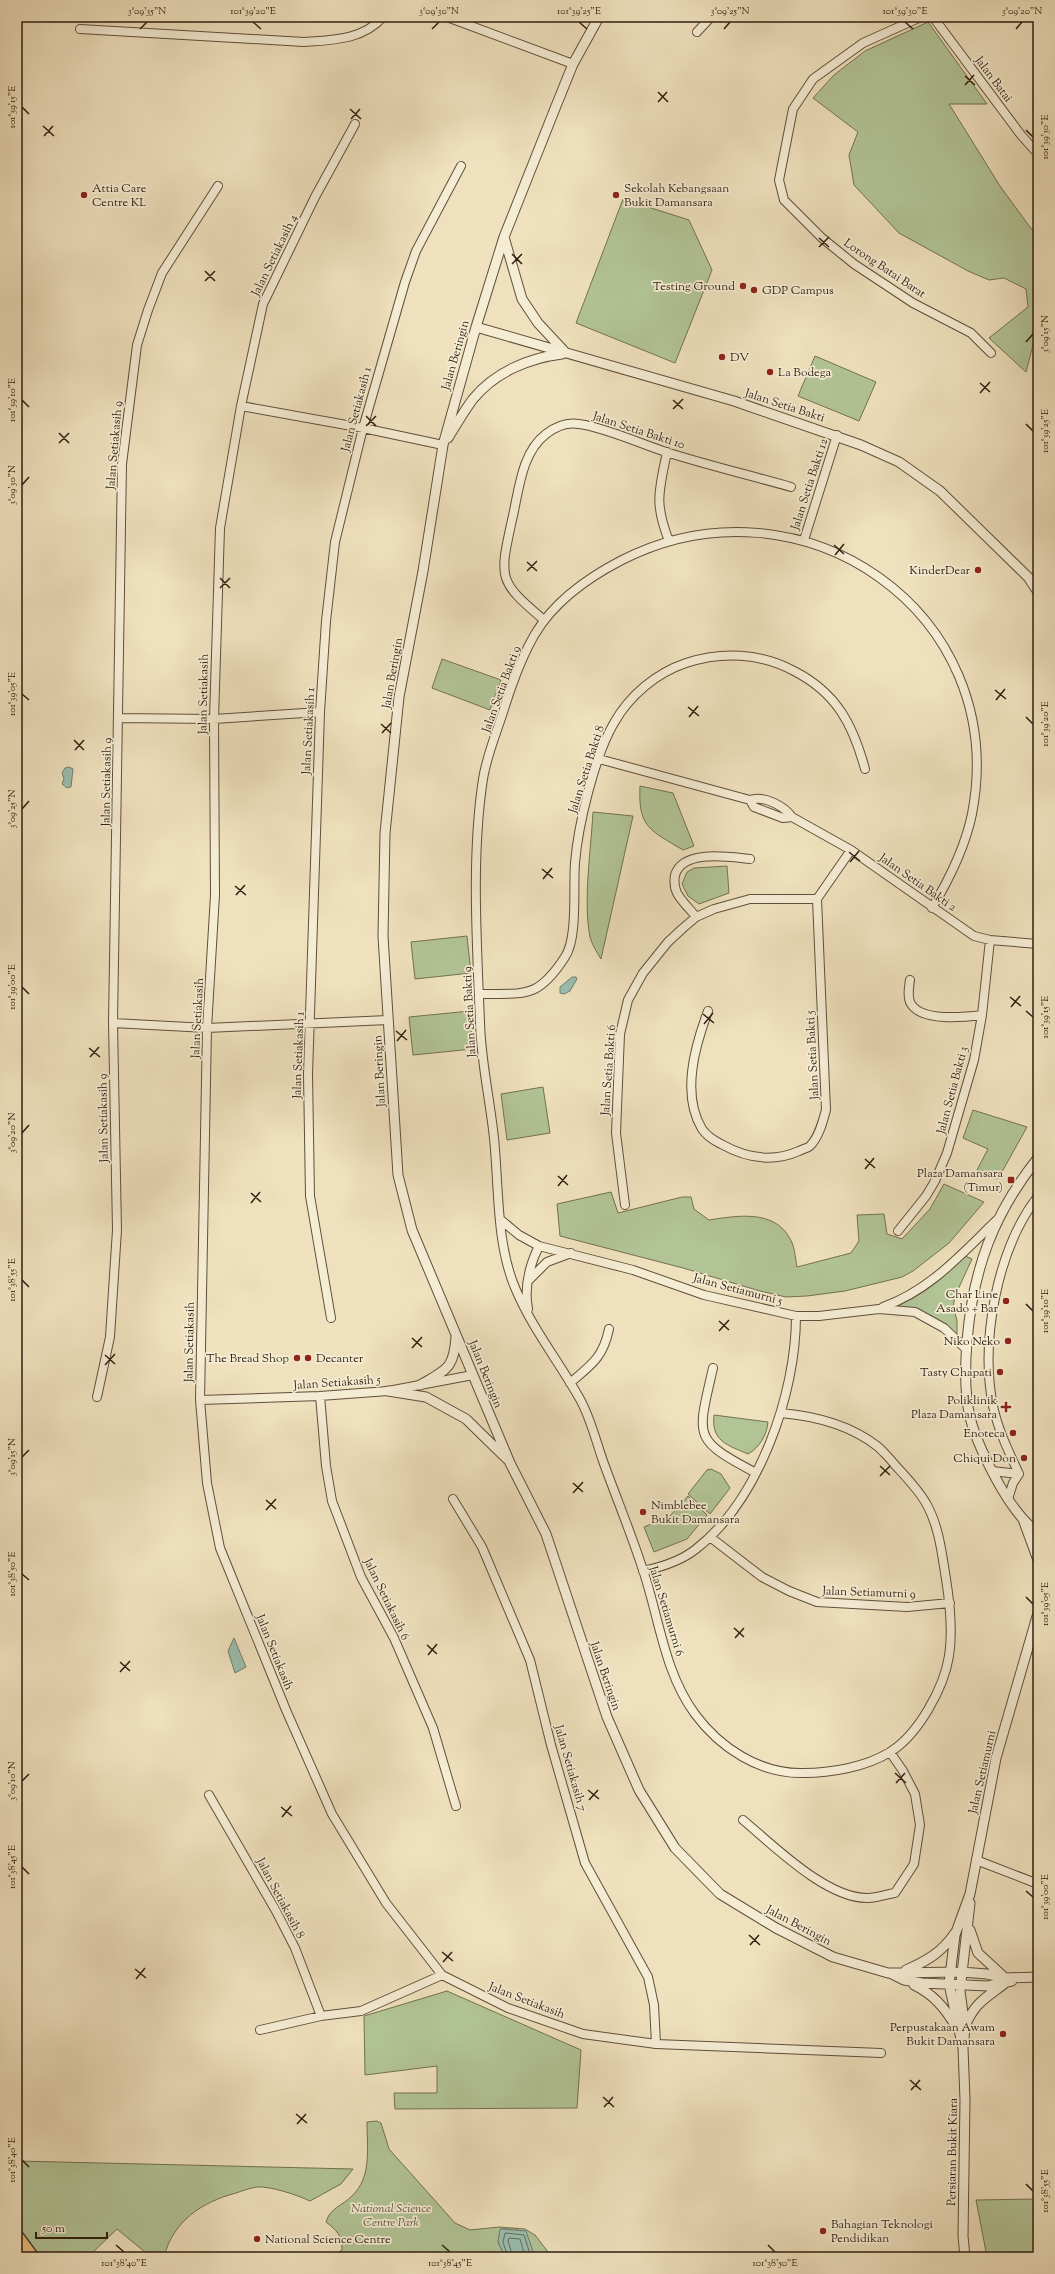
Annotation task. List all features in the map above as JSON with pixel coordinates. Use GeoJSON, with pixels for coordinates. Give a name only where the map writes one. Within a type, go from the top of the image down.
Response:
{"type":"FeatureCollection","features":[{"type":"Feature","properties":{"kind":"highway"},"geometry":{"type":"LineString","coordinates":[[17,2238],[31,2257]]}},
{"type":"Feature","properties":{"kind":"street"},"geometry":{"type":"LineString","coordinates":[[80,29],[304,42],[339,39],[362,34],[376,26],[383,17]]}},
{"type":"Feature","properties":{"kind":"street"},"geometry":{"type":"LineString","coordinates":[[447,17],[573,64]]}},
{"type":"Feature","properties":{"kind":"street","name":"Jalan Beringin"},"geometry":{"type":"LineString","coordinates":[[598,17],[573,64],[504,237],[476,327],[443,445],[423,571],[399,697],[386,825],[383,936],[398,1175],[412,1230],[510,1463],[546,1534],[606,1717],[639,1790],[675,1848],[720,1894],[776,1928],[833,1957],[888,1973],[949,1984],[988,1986],[1006,1980],[1038,1977]]}},
{"type":"Feature","properties":{"kind":"street"},"geometry":{"type":"LineString","coordinates":[[697,32],[712,17]]}},
{"type":"Feature","properties":{"kind":"street","name":"Lorong Batai Barat"},"geometry":{"type":"LineString","coordinates":[[921,17],[863,43],[813,79],[793,109],[779,180],[784,200],[822,238],[854,264],[913,303],[970,333],[991,353]]}},
{"type":"Feature","properties":{"kind":"street","name":"Jalan Batai"},"geometry":{"type":"LineString","coordinates":[[933,17],[1021,135],[1038,154]]}},
{"type":"Feature","properties":{"kind":"street","name":"Jalan Setiakasih 4"},"geometry":{"type":"LineString","coordinates":[[241,406],[262,304],[355,124]]}},
{"type":"Feature","properties":{"kind":"street","name":"Jalan Setiakasih 1"},"geometry":{"type":"LineString","coordinates":[[331,1318],[310,1196],[308,1074],[311,1022],[320,712],[326,621],[335,542],[363,428],[416,251],[461,166]]}},
{"type":"Feature","properties":{"kind":"street","name":"Jalan Setiakasih 9"},"geometry":{"type":"LineString","coordinates":[[96,1397],[110,1337],[117,1230],[113,1023],[122,464],[137,345],[162,273],[218,186]]}},
{"type":"Feature","properties":{"kind":"street"},"geometry":{"type":"LineString","coordinates":[[504,237],[522,299],[538,323],[566,353]]}},
{"type":"Feature","properties":{"kind":"street","name":"Jalan Setia Bakti"},"geometry":{"type":"LineString","coordinates":[[476,327],[734,401],[837,435],[899,462],[940,491],[1028,577],[1038,592]]}},
{"type":"Feature","properties":{"kind":"street"},"geometry":{"type":"LineString","coordinates":[[241,406],[363,428],[443,445],[474,398],[495,379],[516,365],[544,356],[566,353]]}},
{"type":"Feature","properties":{"kind":"street","name":"Jalan Setiakasih"},"geometry":{"type":"LineString","coordinates":[[241,406],[220,528],[214,719],[216,895],[207,1028],[200,1400],[207,1483],[220,1548],[286,1710],[332,1814],[386,1903],[442,1975],[508,2008],[583,2034],[656,2044],[881,2053]]}},
{"type":"Feature","properties":{"kind":"street","name":"Jalan Setia Bakti 10"},"geometry":{"type":"LineString","coordinates":[[544,620],[509,588],[503,565],[522,473],[536,445],[544,435],[554,429],[570,424],[580,424],[667,452],[791,486]]}},
{"type":"Feature","properties":{"kind":"street","name":"Jalan Setia Bakti 12"},"geometry":{"type":"LineString","coordinates":[[804,540],[837,435]]}},
{"type":"Feature","properties":{"kind":"street"},"geometry":{"type":"LineString","coordinates":[[667,452],[658,502],[660,519],[669,541]]}},
{"type":"Feature","properties":{"kind":"street","name":"Jalan Setia Bakti 9"},"geometry":{"type":"LineString","coordinates":[[501,1220],[489,1091],[480,1042],[478,994],[476,838],[484,772],[518,669],[537,630],[544,620],[567,598],[596,575],[641,551],[669,541],[699,534],[729,531],[774,533],[804,540],[850,559],[872,572],[911,604],[941,644],[963,690],[974,739],[975,790],[972,815],[959,858],[932,908]]}},
{"type":"Feature","properties":{"kind":"street","name":"Jalan Setia Bakti 8"},"geometry":{"type":"LineString","coordinates":[[478,994],[529,992],[538,989],[546,982],[566,955],[572,933],[575,863],[580,827],[599,760],[614,723],[633,697],[655,678],[677,666],[699,658],[735,655],[754,656],[778,663],[812,681],[840,708],[856,737],[865,769]]}},
{"type":"Feature","properties":{"kind":"street"},"geometry":{"type":"LineString","coordinates":[[118,718],[214,719],[320,712]]}},
{"type":"Feature","properties":{"kind":"street","name":"Jalan Setia Bakti 2"},"geometry":{"type":"LineString","coordinates":[[599,760],[750,800],[758,797],[786,808],[792,817],[851,850],[974,936],[990,940],[1038,944]]}},
{"type":"Feature","properties":{"kind":"street"},"geometry":{"type":"LineString","coordinates":[[817,899],[851,850]]}},
{"type":"Feature","properties":{"kind":"street"},"geometry":{"type":"LineString","coordinates":[[696,917],[675,888],[676,872],[682,863],[687,860],[705,857],[750,858]]}},
{"type":"Feature","properties":{"kind":"street","name":"Jalan Setia Bakti 6"},"geometry":{"type":"LineString","coordinates":[[625,1205],[616,1133],[620,1034],[628,1000],[643,973],[668,942],[696,917],[714,909],[750,899],[817,899]]}},
{"type":"Feature","properties":{"kind":"street","name":"Jalan Setia Bakti 5"},"geometry":{"type":"LineString","coordinates":[[708,1011],[700,1032],[694,1057],[692,1080],[693,1101],[703,1130],[716,1141],[736,1152],[758,1158],[790,1155],[810,1146],[820,1128],[827,1104],[817,899]]}},
{"type":"Feature","properties":{"kind":"street","name":"Jalan Setia Bakti 3"},"geometry":{"type":"LineString","coordinates":[[898,1231],[926,1196],[944,1160],[974,1060],[982,1015],[990,940]]}},
{"type":"Feature","properties":{"kind":"street"},"geometry":{"type":"LineString","coordinates":[[910,980],[908,995],[911,1005],[919,1011],[931,1015],[953,1018],[982,1015]]}},
{"type":"Feature","properties":{"kind":"street"},"geometry":{"type":"LineString","coordinates":[[113,1023],[207,1028],[311,1022],[388,1020]]}},
{"type":"Feature","properties":{"kind":"street"},"geometry":{"type":"LineString","coordinates":[[1038,1158],[1014,1191],[1000,1217],[979,1267],[972,1297],[967,1350],[966,1383],[970,1416],[980,1448],[1008,1499],[1023,1519],[1038,1533]]}},
{"type":"Feature","properties":{"kind":"street"},"geometry":{"type":"LineString","coordinates":[[1019,1474],[1003,1441],[993,1405],[989,1336],[999,1281],[1008,1254],[1021,1223],[1038,1196]]}},
{"type":"Feature","properties":{"kind":"street","name":"Jalan Setiamurni 5"},"geometry":{"type":"LineString","coordinates":[[879,1309],[907,1297],[938,1277],[1000,1217]]}},
{"type":"Feature","properties":{"kind":"street","name":"Jalan Setiamurni 5"},"geometry":{"type":"LineString","coordinates":[[501,1220],[519,1235],[539,1246],[572,1253],[633,1270],[704,1295],[796,1316],[819,1316],[879,1309],[915,1312],[944,1328],[967,1350]]}},
{"type":"Feature","properties":{"kind":"street","name":"Jalan Setiamurni 6"},"geometry":{"type":"LineString","coordinates":[[501,1220],[504,1250],[510,1274],[530,1317],[586,1411],[643,1571],[663,1646],[690,1708],[711,1733],[741,1757],[785,1774],[831,1773],[890,1752],[914,1730],[943,1683],[950,1650],[950,1603],[941,1546],[934,1523],[927,1504],[911,1482],[879,1447],[857,1434],[826,1421],[804,1415],[781,1413]]}},
{"type":"Feature","properties":{"kind":"street","name":"Jalan Setiamurni 6"},"geometry":{"type":"LineString","coordinates":[[530,1317],[526,1297],[528,1281],[530,1268],[539,1246]]}},
{"type":"Feature","properties":{"kind":"street"},"geometry":{"type":"LineString","coordinates":[[528,1281],[547,1262],[572,1253]]}},
{"type":"Feature","properties":{"kind":"street"},"geometry":{"type":"LineString","coordinates":[[643,1571],[679,1560],[695,1550],[710,1537],[735,1507],[756,1473],[781,1413],[791,1367],[796,1316]]}},
{"type":"Feature","properties":{"kind":"street"},"geometry":{"type":"LineString","coordinates":[[570,1383],[599,1357],[605,1347],[609,1329]]}},
{"type":"Feature","properties":{"kind":"street"},"geometry":{"type":"LineString","coordinates":[[420,1385],[446,1370],[455,1355],[457,1334]]}},
{"type":"Feature","properties":{"kind":"street"},"geometry":{"type":"LineString","coordinates":[[713,1368],[702,1424],[703,1433],[714,1449],[756,1473]]}},
{"type":"Feature","properties":{"kind":"street","name":"Jalan Setiakasih 5"},"geometry":{"type":"LineString","coordinates":[[200,1400],[320,1396],[388,1391],[472,1375]]}},
{"type":"Feature","properties":{"kind":"street"},"geometry":{"type":"LineString","coordinates":[[388,1391],[426,1397],[466,1419],[510,1463]]}},
{"type":"Feature","properties":{"kind":"street","name":"Jalan Setiakasih 6"},"geometry":{"type":"LineString","coordinates":[[320,1396],[326,1466],[332,1501],[361,1578],[394,1638],[433,1728],[456,1806]]}},
{"type":"Feature","properties":{"kind":"street"},"geometry":{"type":"LineString","coordinates":[[992,1471],[1019,1474]]}},
{"type":"Feature","properties":{"kind":"street"},"geometry":{"type":"LineString","coordinates":[[1008,1499],[1013,1483],[1019,1474]]}},
{"type":"Feature","properties":{"kind":"street","name":"Jalan Setiakasih 7"},"geometry":{"type":"LineString","coordinates":[[453,1499],[482,1547],[530,1660],[551,1745],[585,1864],[648,1977],[654,2005],[656,2044]]}},
{"type":"Feature","properties":{"kind":"street"},"geometry":{"type":"LineString","coordinates":[[1023,1519],[1038,1560]]}},
{"type":"Feature","properties":{"kind":"street","name":"Jalan Setiamurni 9"},"geometry":{"type":"LineString","coordinates":[[710,1537],[762,1577],[789,1591],[817,1602],[907,1607],[950,1603]]}},
{"type":"Feature","properties":{"kind":"street","name":"Jalan Setiamurni"},"geometry":{"type":"LineString","coordinates":[[960,1984],[965,1926],[970,1894],[996,1758],[1038,1613]]}},
{"type":"Feature","properties":{"kind":"street","name":"Jalan Setiamurni"},"geometry":{"type":"LineString","coordinates":[[1026,1658],[1038,1638]]}},
{"type":"Feature","properties":{"kind":"street"},"geometry":{"type":"LineString","coordinates":[[743,1820],[793,1863],[838,1892],[868,1898],[895,1892],[914,1864],[920,1825],[915,1794],[903,1771],[890,1752]]}},
{"type":"Feature","properties":{"kind":"street","name":"Jalan Setiakasih 8"},"geometry":{"type":"LineString","coordinates":[[209,1795],[276,1911],[294,1948],[320,2016]]}},
{"type":"Feature","properties":{"kind":"street"},"geometry":{"type":"LineString","coordinates":[[976,1860],[1038,1884]]}},
{"type":"Feature","properties":{"kind":"street"},"geometry":{"type":"LineString","coordinates":[[965,1926],[978,1953],[1006,1980],[979,2002],[971,2011],[961,2029],[941,2003],[924,1989],[903,1976],[942,1950],[965,1926]]}},
{"type":"Feature","properties":{"kind":"street","name":"Jalan Setiamurni"},"geometry":{"type":"LineString","coordinates":[[949,1984],[955,1936],[965,1926]]}},
{"type":"Feature","properties":{"kind":"street","name":"Jalan Beringin"},"geometry":{"type":"LineString","coordinates":[[903,1976],[961,1972],[987,1974],[1006,1980]]}},
{"type":"Feature","properties":{"kind":"street"},"geometry":{"type":"LineString","coordinates":[[260,2030],[320,2016],[361,2010],[442,1975]]}},
{"type":"Feature","properties":{"kind":"street","name":"Persiaran Bukit Kiara"},"geometry":{"type":"LineString","coordinates":[[949,1984],[961,2029]]}},
{"type":"Feature","properties":{"kind":"street","name":"Persiaran Bukit Kiara"},"geometry":{"type":"LineString","coordinates":[[960,1984],[965,2100],[963,2236],[965,2257]]}},
{"type":"Feature","properties":{"kind":"green space"},"geometry":{"type":"Polygon","coordinates":[[[928,22],[987,104],[949,104],[1000,186],[1038,238],[1038,326],[1026,372],[989,338],[1028,307],[1026,289],[1004,278],[989,280],[968,271],[899,233],[854,185],[849,155],[858,132],[813,98],[834,75],[865,51],[928,22]]]}},
{"type":"Feature","properties":{"kind":"green space"},"geometry":{"type":"Polygon","coordinates":[[[623,199],[689,220],[712,270],[675,363],[576,323],[623,199]]]}},
{"type":"Feature","properties":{"kind":"green space"},"geometry":{"type":"Polygon","coordinates":[[[815,356],[876,382],[859,421],[798,396],[815,356]]]}},
{"type":"Feature","properties":{"kind":"green space"},"geometry":{"type":"Polygon","coordinates":[[[442,659],[501,680],[490,710],[432,688],[442,659]]]}},
{"type":"Feature","properties":{"kind":"green space"},"geometry":{"type":"Polygon","coordinates":[[[640,786],[673,793],[694,846],[683,850],[654,832],[648,826],[641,811],[640,786]]]}},
{"type":"Feature","properties":{"kind":"green space"},"geometry":{"type":"Polygon","coordinates":[[[593,812],[633,816],[601,959],[590,937],[587,907],[593,812]]]}},
{"type":"Feature","properties":{"kind":"green space"},"geometry":{"type":"Polygon","coordinates":[[[727,866],[729,893],[699,904],[688,896],[682,884],[687,872],[694,868],[727,866]]]}},
{"type":"Feature","properties":{"kind":"green space"},"geometry":{"type":"Polygon","coordinates":[[[467,936],[471,973],[415,979],[411,942],[467,936]]]}},
{"type":"Feature","properties":{"kind":"green space"},"geometry":{"type":"Polygon","coordinates":[[[470,1011],[473,1049],[413,1055],[409,1017],[470,1011]]]}},
{"type":"Feature","properties":{"kind":"green space"},"geometry":{"type":"Polygon","coordinates":[[[543,1087],[550,1133],[507,1140],[501,1094],[543,1087]]]}},
{"type":"Feature","properties":{"kind":"green space"},"geometry":{"type":"Polygon","coordinates":[[[973,1110],[1027,1127],[998,1179],[977,1170],[988,1149],[963,1138],[973,1110]]]}},
{"type":"Feature","properties":{"kind":"green space"},"geometry":{"type":"Polygon","coordinates":[[[944,1184],[984,1202],[949,1243],[913,1271],[902,1277],[845,1291],[807,1296],[786,1297],[760,1291],[683,1268],[560,1236],[557,1204],[611,1192],[618,1213],[682,1197],[691,1197],[694,1209],[709,1220],[753,1216],[764,1218],[773,1222],[782,1228],[791,1240],[797,1267],[851,1253],[859,1241],[857,1215],[884,1214],[887,1234],[902,1239],[930,1209],[944,1184]]]}},
{"type":"Feature","properties":{"kind":"green space"},"geometry":{"type":"Polygon","coordinates":[[[963,1255],[972,1259],[955,1296],[953,1307],[957,1320],[957,1339],[946,1327],[891,1307],[912,1298],[931,1286],[948,1272],[963,1255]]]}},
{"type":"Feature","properties":{"kind":"green space"},"geometry":{"type":"Polygon","coordinates":[[[714,1415],[768,1422],[764,1436],[759,1445],[748,1454],[727,1445],[722,1441],[715,1431],[714,1415]]]}},
{"type":"Feature","properties":{"kind":"green space"},"geometry":{"type":"Polygon","coordinates":[[[711,1469],[721,1474],[730,1488],[710,1514],[688,1494],[707,1470],[711,1469]]]}},
{"type":"Feature","properties":{"kind":"green space"},"geometry":{"type":"Polygon","coordinates":[[[688,1496],[707,1515],[687,1539],[654,1552],[644,1527],[670,1516],[688,1496]]]}},
{"type":"Feature","properties":{"kind":"green space"},"geometry":{"type":"Polygon","coordinates":[[[447,1991],[581,2050],[577,2108],[395,2109],[394,2093],[437,2093],[437,2066],[365,2075],[364,2016],[447,1991]]]}},
{"type":"Feature","properties":{"kind":"green space","name":"National Science Centre Park"},"geometry":{"type":"Polygon","coordinates":[[[377,2121],[381,2123],[389,2149],[455,2223],[470,2230],[499,2227],[525,2229],[535,2235],[552,2257],[535,2257],[530,2245],[517,2229],[501,2229],[498,2242],[505,2257],[331,2257],[342,2250],[342,2245],[338,2234],[326,2222],[330,2213],[352,2196],[363,2180],[366,2171],[368,2152],[367,2122],[377,2121]]]}},
{"type":"Feature","properties":{"kind":"green space"},"geometry":{"type":"Polygon","coordinates":[[[17,2161],[353,2169],[341,2184],[310,2201],[276,2189],[257,2187],[212,2202],[191,2215],[182,2223],[168,2244],[164,2257],[151,2257],[117,2229],[92,2253],[97,2257],[41,2257],[17,2224],[17,2161]]]}},
{"type":"Feature","properties":{"kind":"green space"},"geometry":{"type":"Polygon","coordinates":[[[1038,2199],[1038,2257],[987,2257],[976,2200],[1038,2199]]]}},
{"type":"Feature","properties":{"kind":"water"},"geometry":{"type":"Polygon","coordinates":[[[69,767],[73,769],[71,787],[67,788],[62,784],[64,779],[62,773],[65,768],[69,767]]]}},
{"type":"Feature","properties":{"kind":"water"},"geometry":{"type":"Polygon","coordinates":[[[572,977],[576,977],[577,979],[570,991],[564,994],[560,993],[560,987],[572,977]]]}},
{"type":"Feature","properties":{"kind":"water"},"geometry":{"type":"Polygon","coordinates":[[[234,1638],[246,1667],[235,1673],[228,1651],[234,1638]]]}},
{"type":"Feature","properties":{"kind":"water"},"geometry":{"type":"Polygon","coordinates":[[[500,2229],[526,2231],[535,2257],[505,2257],[498,2242],[500,2229]]]}},
{"type":"Feature","properties":{"kind":"place","name":"Attia Care Centre KL"},"geometry":{"type":"Point","coordinates":[84,195]}},
{"type":"Feature","properties":{"kind":"place","name":"Sekolah Kebangsaan Bukit Damansara"},"geometry":{"type":"Point","coordinates":[616,195]}},
{"type":"Feature","properties":{"kind":"place","name":"Testing Ground"},"geometry":{"type":"Point","coordinates":[743,286]}},
{"type":"Feature","properties":{"kind":"place","name":"GDP Campus"},"geometry":{"type":"Point","coordinates":[754,290]}},
{"type":"Feature","properties":{"kind":"place","name":"DV"},"geometry":{"type":"Point","coordinates":[722,357]}},
{"type":"Feature","properties":{"kind":"place","name":"La Bodega"},"geometry":{"type":"Point","coordinates":[770,372]}},
{"type":"Feature","properties":{"kind":"place","name":"KinderDear"},"geometry":{"type":"Point","coordinates":[978,570]}},
{"type":"Feature","properties":{"kind":"place","name":"Plaza Damansara (Timur)"},"geometry":{"type":"Point","coordinates":[1011,1180]}},
{"type":"Feature","properties":{"kind":"place","name":"Char Line Asado + Bar"},"geometry":{"type":"Point","coordinates":[1006,1301]}},
{"type":"Feature","properties":{"kind":"place","name":"Niko Neko"},"geometry":{"type":"Point","coordinates":[1008,1341]}},
{"type":"Feature","properties":{"kind":"place","name":"The Bread Shop"},"geometry":{"type":"Point","coordinates":[297,1358]}},
{"type":"Feature","properties":{"kind":"place","name":"Decanter"},"geometry":{"type":"Point","coordinates":[308,1358]}},
{"type":"Feature","properties":{"kind":"place","name":"Tasty Chapati"},"geometry":{"type":"Point","coordinates":[1000,1372]}},
{"type":"Feature","properties":{"kind":"place","name":"Poliklinik Plaza Damansara"},"geometry":{"type":"Point","coordinates":[1006,1407]}},
{"type":"Feature","properties":{"kind":"place","name":"Enoteca"},"geometry":{"type":"Point","coordinates":[1013,1433]}},
{"type":"Feature","properties":{"kind":"place","name":"Chiqui Don"},"geometry":{"type":"Point","coordinates":[1024,1458]}},
{"type":"Feature","properties":{"kind":"place","name":"Nimblebee Bukit Damansara"},"geometry":{"type":"Point","coordinates":[643,1512]}},
{"type":"Feature","properties":{"kind":"place","name":"Perpustakaan Awam Bukit Damansara"},"geometry":{"type":"Point","coordinates":[1003,2034]}},
{"type":"Feature","properties":{"kind":"place","name":"Bahagian Teknologi Pendidikan"},"geometry":{"type":"Point","coordinates":[823,2231]}},
{"type":"Feature","properties":{"kind":"place","name":"National Science Centre"},"geometry":{"type":"Point","coordinates":[257,2239]}}]}
